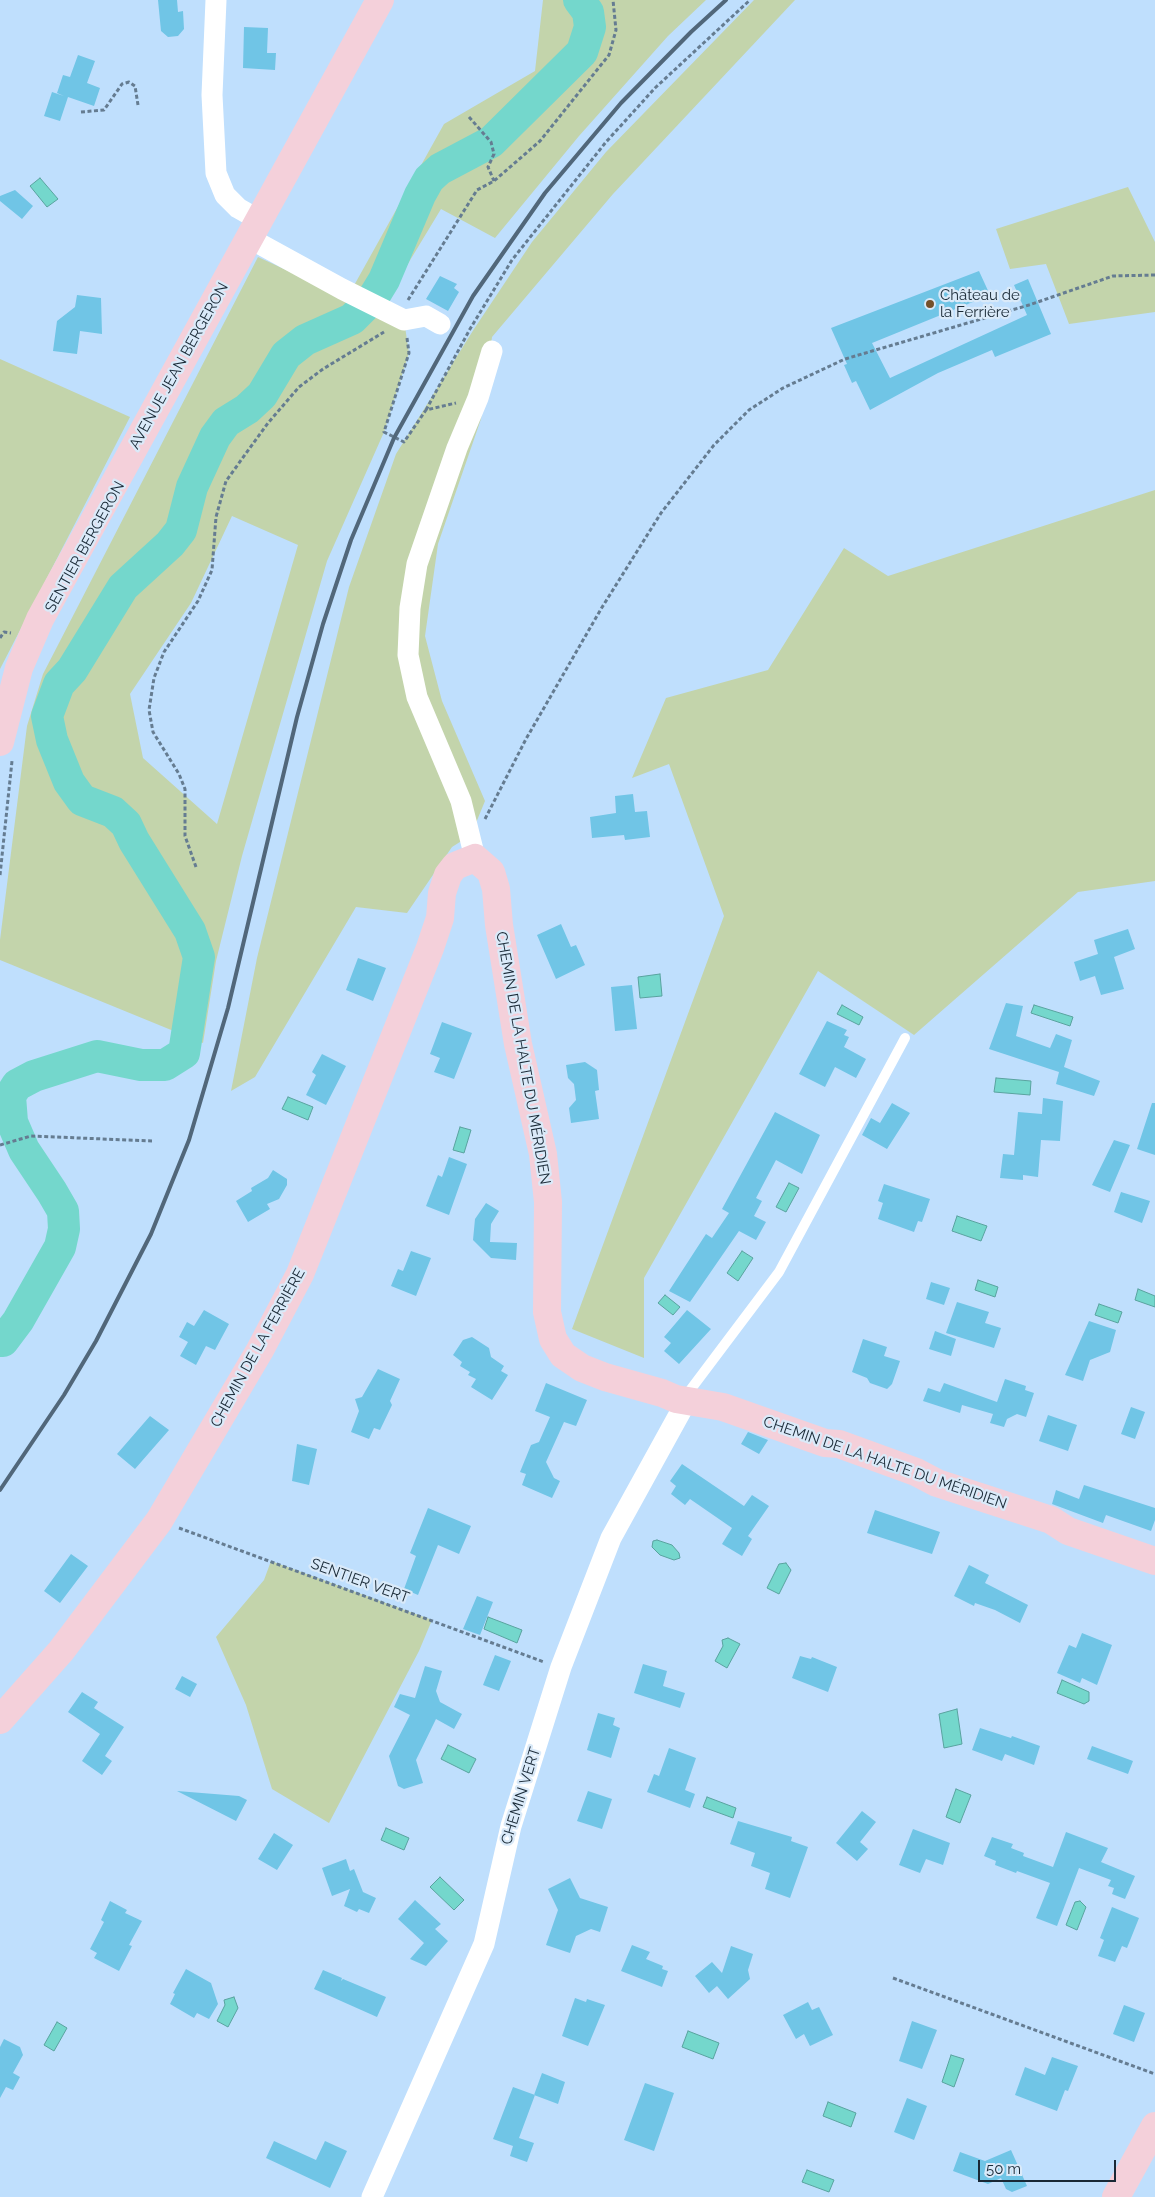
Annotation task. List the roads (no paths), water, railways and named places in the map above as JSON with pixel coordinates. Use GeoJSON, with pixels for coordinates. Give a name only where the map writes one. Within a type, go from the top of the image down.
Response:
{"type":"FeatureCollection","features":[{"type":"Feature","properties":{"kind":"street"},"geometry":{"type":"LineString","coordinates":[[216,0],[212,95],[216,173],[225,195],[254,229],[342,289],[404,320],[426,316],[440,324]]}},
{"type":"Feature","properties":{"kind":"street","name":"AVENUE JEAN BERGERON"},"geometry":{"type":"LineString","coordinates":[[6,750],[19,668],[40,618],[380,0]]}},
{"type":"Feature","properties":{"kind":"street"},"geometry":{"type":"LineString","coordinates":[[475,858],[461,801],[417,697],[408,655],[410,608],[417,564],[457,448],[478,398],[492,351]]}},
{"type":"Feature","properties":{"kind":"street","name":"CHEMIN DE LA HALTE DU MÉRIDIEN"},"geometry":{"type":"LineString","coordinates":[[475,858],[491,872],[496,889],[499,925],[516,1035],[543,1154],[548,1202],[547,1312],[553,1340],[562,1355],[582,1368],[686,1402],[699,1402],[723,1408],[825,1443],[838,1444],[916,1472],[937,1483],[1051,1520],[1068,1531],[1155,1561]]}},
{"type":"Feature","properties":{"kind":"street","name":"CHEMIN DE LA FERRIÈRE"},"geometry":{"type":"LineString","coordinates":[[0,1720],[61,1651],[159,1521],[260,1350],[300,1274],[430,948],[440,918],[442,893],[448,874],[455,866],[475,858]]}},
{"type":"Feature","properties":{"kind":"street","name":"CHEMIN VERT"},"geometry":{"type":"LineString","coordinates":[[372,2197],[484,1944],[511,1826],[562,1667],[611,1538],[686,1402]]}},
{"type":"Feature","properties":{"kind":"street"},"geometry":{"type":"LineString","coordinates":[[1116,2197],[1155,2126]]}},
{"type":"Feature","properties":{"kind":"lane"},"geometry":{"type":"LineString","coordinates":[[686,1402],[690,1389],[779,1272],[905,1038]]}},
{"type":"Feature","properties":{"kind":"waterway"},"geometry":{"type":"LineString","coordinates":[[0,1341],[3,1341],[18,1321],[60,1247],[64,1229],[63,1211],[24,1150],[12,1122],[10,1096],[17,1085],[34,1076],[97,1056],[141,1065],[165,1065],[184,1053],[199,957],[190,931],[134,841],[126,824],[113,812],[82,800],[69,782],[52,740],[47,716],[59,684],[72,670],[123,587],[170,544],[181,530],[192,487],[215,437],[226,422],[247,409],[262,395],[286,355],[305,340],[352,319],[373,298],[384,280],[420,195],[429,179],[440,169],[491,142],[582,52],[590,27],[588,12],[579,0]]}},
{"type":"Feature","properties":{"kind":"railway"},"geometry":{"type":"LineString","coordinates":[[0,1490],[64,1395],[96,1341],[151,1234],[189,1140],[228,1008],[297,717],[323,624],[351,540],[394,438],[473,296],[545,193],[621,103],[691,32],[726,0]]}},
{"type":"Feature","properties":{"kind":"place","name":"Château de la Ferrière"},"geometry":{"type":"Point","coordinates":[930,304]}}]}
